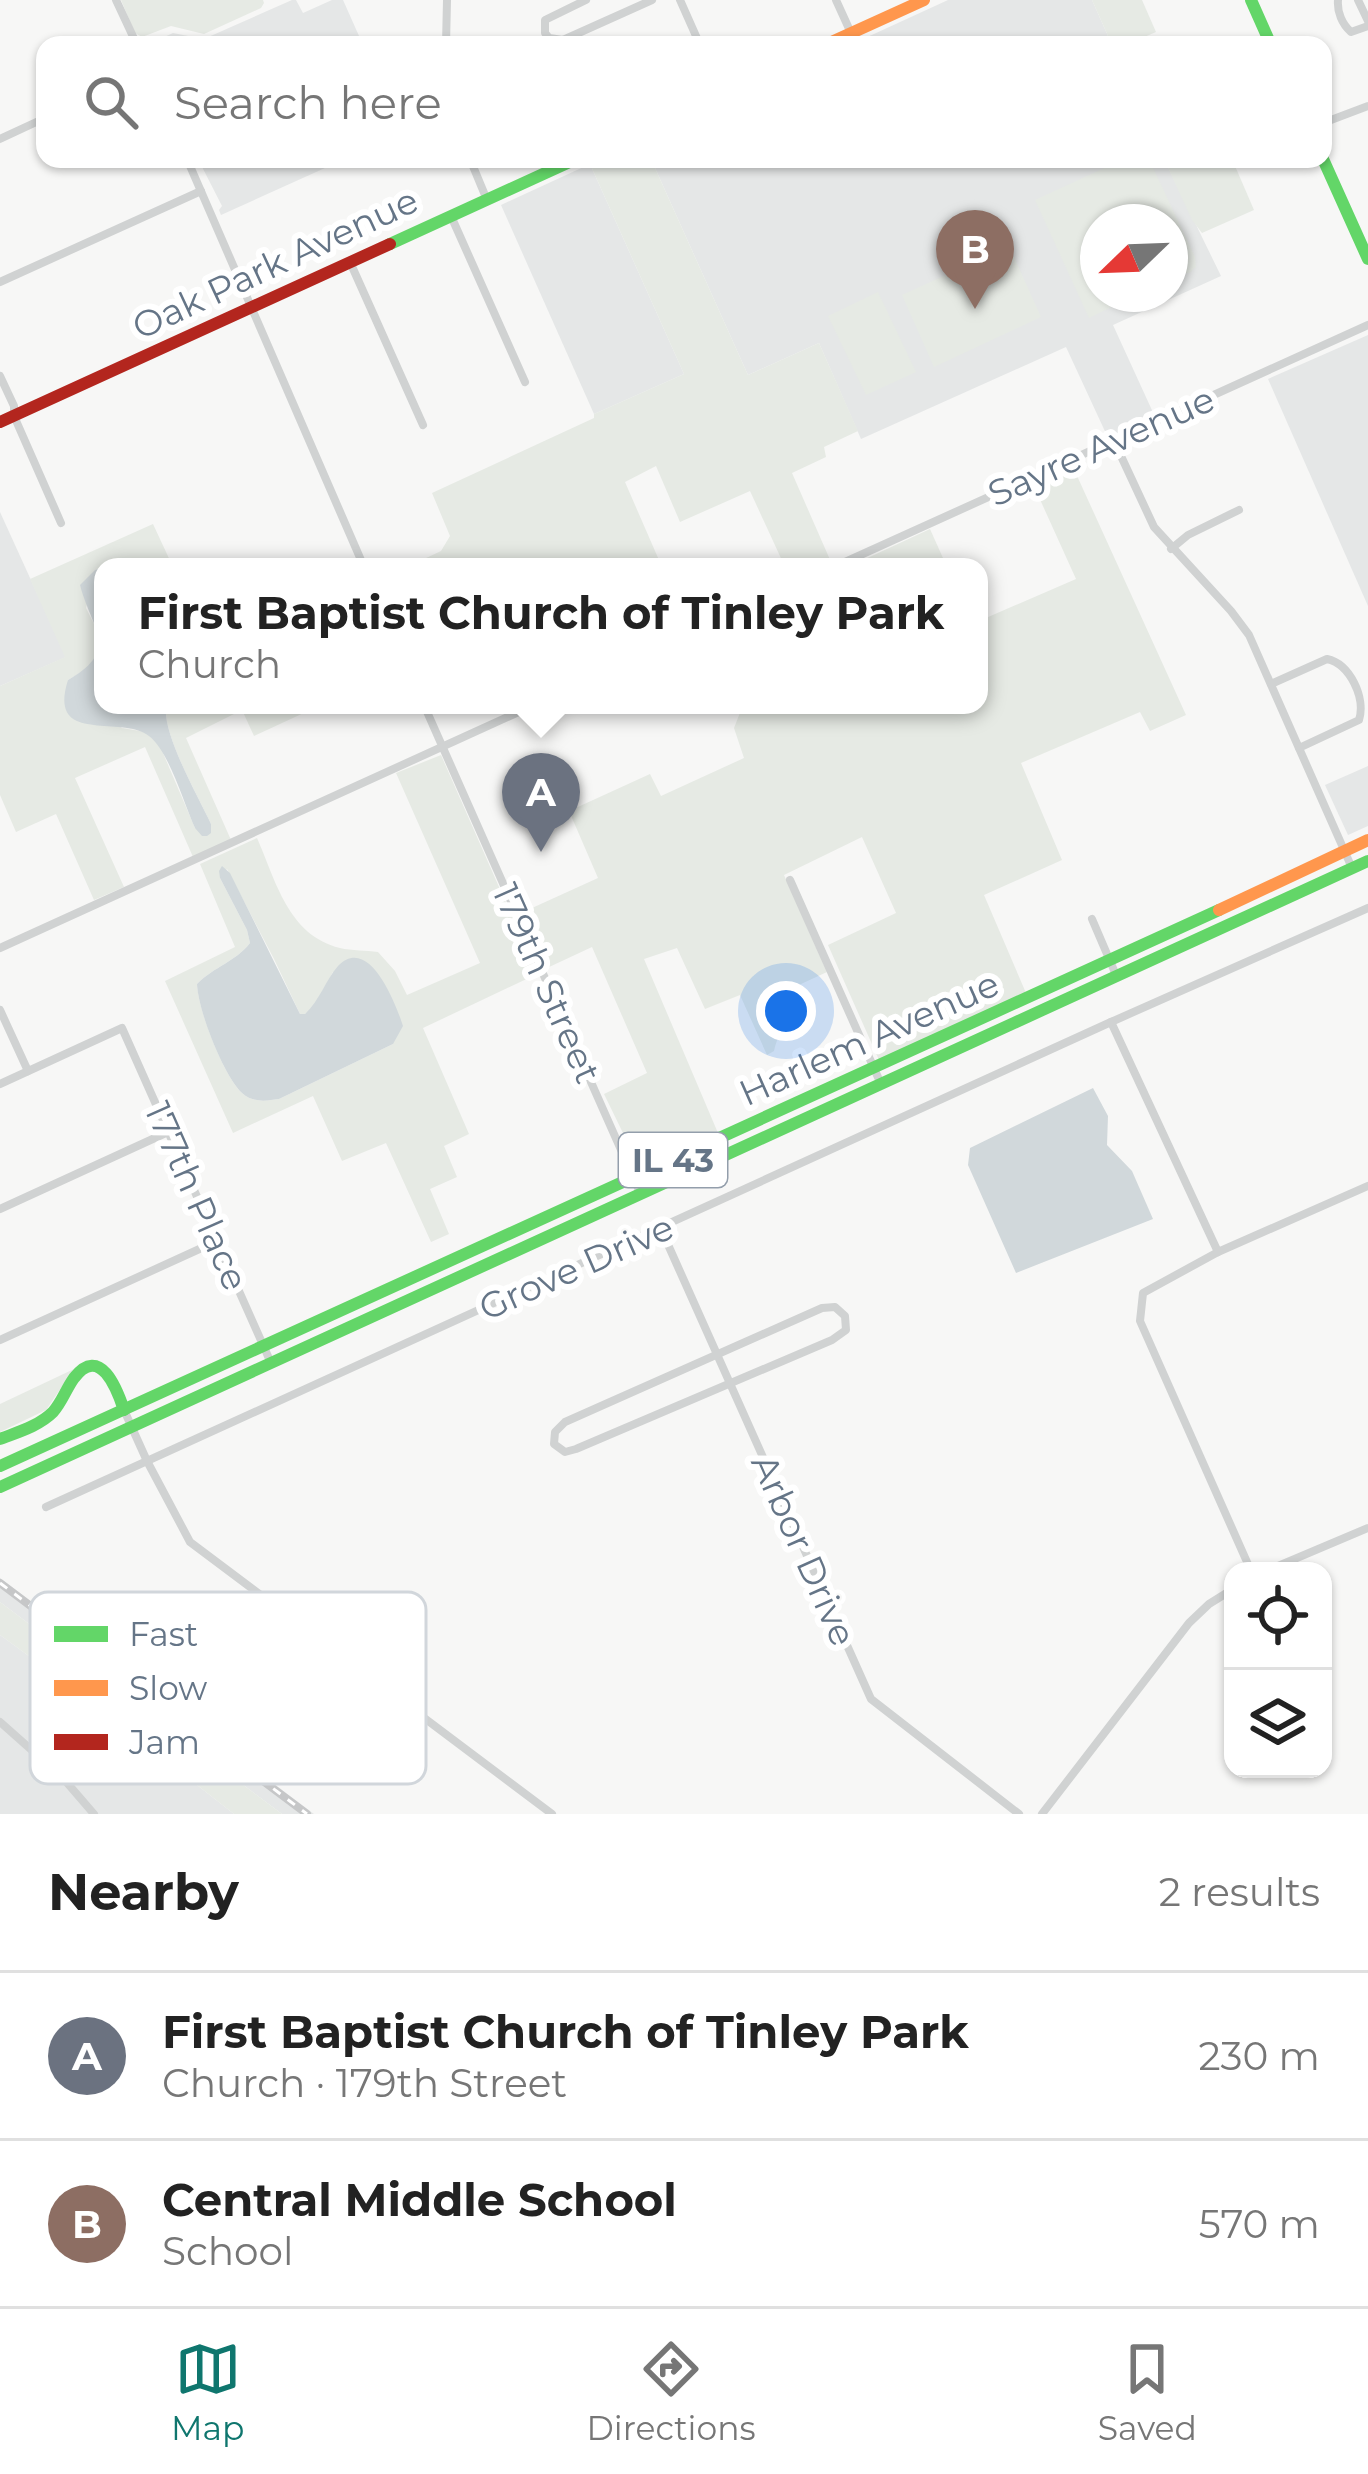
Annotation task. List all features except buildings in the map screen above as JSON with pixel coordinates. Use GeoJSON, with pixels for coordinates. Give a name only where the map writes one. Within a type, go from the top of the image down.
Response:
{"type":"FeatureCollection","features":[{"type":"Feature","properties":{"kind":"main road"},"geometry":{"type":"LineString","coordinates":[[844,36],[924,0]]}},
{"type":"Feature","properties":{"kind":"main road"},"geometry":{"type":"LineString","coordinates":[[1251,0],[1267,36]]}},
{"type":"Feature","properties":{"kind":"main road","name":"Oak Park Avenue"},"geometry":{"type":"LineString","coordinates":[[7,419],[556,168]]}},
{"type":"Feature","properties":{"kind":"main road"},"geometry":{"type":"LineString","coordinates":[[1327,168],[1368,259]]}},
{"type":"Feature","properties":{"kind":"main road","name":"Harlem Avenue"},"geometry":{"type":"LineString","coordinates":[[0,1466],[1368,840]]}},
{"type":"Feature","properties":{"kind":"main road","name":"Harlem Avenue"},"geometry":{"type":"LineString","coordinates":[[0,1486],[1368,861]]}},
{"type":"Feature","properties":{"kind":"main road"},"geometry":{"type":"LineString","coordinates":[[403,1284],[411,1301]]}},
{"type":"Feature","properties":{"kind":"main road"},"geometry":{"type":"LineString","coordinates":[[0,1439],[48,1418],[78,1375],[90,1368],[107,1372],[124,1410]]}},
{"type":"Feature","properties":{"kind":"street"},"geometry":{"type":"LineString","coordinates":[[116,0],[132,36]]}},
{"type":"Feature","properties":{"kind":"street"},"geometry":{"type":"LineString","coordinates":[[446,36],[447,0]]}},
{"type":"Feature","properties":{"kind":"street"},"geometry":{"type":"LineString","coordinates":[[547,36],[545,20],[586,0]]}},
{"type":"Feature","properties":{"kind":"street"},"geometry":{"type":"LineString","coordinates":[[571,36],[652,0]]}},
{"type":"Feature","properties":{"kind":"street"},"geometry":{"type":"LineString","coordinates":[[680,0],[696,36]]}},
{"type":"Feature","properties":{"kind":"street"},"geometry":{"type":"LineString","coordinates":[[836,0],[851,33]]}},
{"type":"Feature","properties":{"kind":"street"},"geometry":{"type":"LineString","coordinates":[[1338,0],[1338,10],[1351,32],[1368,24],[1358,0]]}},
{"type":"Feature","properties":{"kind":"street"},"geometry":{"type":"LineString","coordinates":[[1332,120],[1368,106]]}},
{"type":"Feature","properties":{"kind":"street"},"geometry":{"type":"LineString","coordinates":[[0,139],[36,122]]}},
{"type":"Feature","properties":{"kind":"street"},"geometry":{"type":"LineString","coordinates":[[191,168],[360,558]]}},
{"type":"Feature","properties":{"kind":"street"},"geometry":{"type":"LineString","coordinates":[[474,168],[487,200]]}},
{"type":"Feature","properties":{"kind":"street"},"geometry":{"type":"LineString","coordinates":[[0,282],[201,191]]}},
{"type":"Feature","properties":{"kind":"street"},"geometry":{"type":"LineString","coordinates":[[451,216],[525,382]]}},
{"type":"Feature","properties":{"kind":"street"},"geometry":{"type":"LineString","coordinates":[[350,262],[423,425]]}},
{"type":"Feature","properties":{"kind":"street","name":"Sayre Avenue"},"geometry":{"type":"LineString","coordinates":[[854,558],[1368,325]]}},
{"type":"Feature","properties":{"kind":"street"},"geometry":{"type":"LineString","coordinates":[[0,376],[14,406],[7,419],[62,523]]}},
{"type":"Feature","properties":{"kind":"street"},"geometry":{"type":"LineString","coordinates":[[1114,441],[1154,527],[1249,635],[1352,868]]}},
{"type":"Feature","properties":{"kind":"street"},"geometry":{"type":"LineString","coordinates":[[1171,549],[1188,535],[1239,510]]}},
{"type":"Feature","properties":{"kind":"street"},"geometry":{"type":"LineString","coordinates":[[1271,684],[1328,659],[1347,669],[1362,706],[1359,720],[1299,748]]}},
{"type":"Feature","properties":{"kind":"street","name":"179th Street"},"geometry":{"type":"LineString","coordinates":[[428,714],[641,1195]]}},
{"type":"Feature","properties":{"kind":"street"},"geometry":{"type":"LineString","coordinates":[[0,948],[514,714]]}},
{"type":"Feature","properties":{"kind":"street"},"geometry":{"type":"LineString","coordinates":[[790,880],[882,1085]]}},
{"type":"Feature","properties":{"kind":"street","name":"Grove Drive"},"geometry":{"type":"LineString","coordinates":[[46,1507],[1368,908]]}},
{"type":"Feature","properties":{"kind":"street"},"geometry":{"type":"LineString","coordinates":[[1092,919],[1117,976]]}},
{"type":"Feature","properties":{"kind":"street"},"geometry":{"type":"LineString","coordinates":[[0,1010],[28,1071],[0,1084]]}},
{"type":"Feature","properties":{"kind":"street"},"geometry":{"type":"LineString","coordinates":[[1111,1022],[1218,1252]]}},
{"type":"Feature","properties":{"kind":"street","name":"177th Place"},"geometry":{"type":"LineString","coordinates":[[28,1071],[122,1028],[272,1364]]}},
{"type":"Feature","properties":{"kind":"street"},"geometry":{"type":"LineString","coordinates":[[0,1209],[168,1132]]}},
{"type":"Feature","properties":{"kind":"street"},"geometry":{"type":"LineString","coordinates":[[1247,1562],[1139,1321],[1143,1293],[1218,1252],[1368,1186]]}},
{"type":"Feature","properties":{"kind":"street","name":"Arbor Drive"},"geometry":{"type":"LineString","coordinates":[[661,1229],[871,1699],[1019,1814]]}},
{"type":"Feature","properties":{"kind":"street"},"geometry":{"type":"LineString","coordinates":[[0,1340],[218,1241]]}},
{"type":"Feature","properties":{"kind":"street"},"geometry":{"type":"LineString","coordinates":[[822,1307],[835,1307],[845,1316],[846,1330],[832,1340],[576,1449],[565,1452],[554,1444],[555,1432],[565,1422],[716,1353],[822,1307]]}},
{"type":"Feature","properties":{"kind":"street"},"geometry":{"type":"LineString","coordinates":[[124,1410],[190,1543],[255,1592]]}},
{"type":"Feature","properties":{"kind":"street"},"geometry":{"type":"LineString","coordinates":[[1287,1562],[1368,1528]]}},
{"type":"Feature","properties":{"kind":"street"},"geometry":{"type":"LineString","coordinates":[[1042,1814],[1189,1623],[1224,1595]]}},
{"type":"Feature","properties":{"kind":"street"},"geometry":{"type":"LineString","coordinates":[[426,1720],[552,1814]]}},
{"type":"Feature","properties":{"kind":"street"},"geometry":{"type":"LineString","coordinates":[[0,1722],[30,1749]]}},
{"type":"Feature","properties":{"kind":"street"},"geometry":{"type":"LineString","coordinates":[[68,1784],[94,1814]]}},
{"type":"Feature","properties":{"kind":"shaded area"},"geometry":{"type":"Polygon","coordinates":[[[121,0],[264,3],[204,34],[171,26],[145,36],[135,33],[121,0]]]}},
{"type":"Feature","properties":{"kind":"shaded area"},"geometry":{"type":"Polygon","coordinates":[[[292,0],[303,13],[343,0],[359,36],[211,36],[292,0]]]}},
{"type":"Feature","properties":{"kind":"shaded area"},"geometry":{"type":"Polygon","coordinates":[[[948,0],[1092,0],[1108,36],[870,36],[948,0]]]}},
{"type":"Feature","properties":{"kind":"shaded area"},"geometry":{"type":"Polygon","coordinates":[[[1092,0],[1142,0],[1156,32],[1108,36],[1092,0]]]}},
{"type":"Feature","properties":{"kind":"shaded area"},"geometry":{"type":"Polygon","coordinates":[[[203,168],[325,168],[221,215],[222,206],[203,168]]]}},
{"type":"Feature","properties":{"kind":"shaded area"},"geometry":{"type":"Polygon","coordinates":[[[581,168],[592,168],[684,374],[594,414],[501,205],[581,168]]]}},
{"type":"Feature","properties":{"kind":"shaded area"},"geometry":{"type":"Polygon","coordinates":[[[592,168],[655,168],[748,375],[819,343],[858,431],[824,447],[826,457],[792,473],[829,558],[781,558],[750,491],[680,522],[656,466],[625,482],[658,558],[426,558],[441,551],[450,536],[432,493],[684,374],[592,168]]]}},
{"type":"Feature","properties":{"kind":"shaded area"},"geometry":{"type":"Polygon","coordinates":[[[655,168],[1168,168],[1186,204],[1080,204],[1080,312],[1142,312],[1113,325],[1156,419],[1109,440],[1066,347],[861,439],[819,343],[748,375],[655,168]]]}},
{"type":"Feature","properties":{"kind":"shaded area"},"geometry":{"type":"Polygon","coordinates":[[[1104,168],[1153,168],[1170,204],[1080,204],[1080,298],[1035,200],[1104,168]]]}},
{"type":"Feature","properties":{"kind":"shaded area"},"geometry":{"type":"Polygon","coordinates":[[[1168,168],[1236,168],[1254,210],[1202,233],[1168,168]]]}},
{"type":"Feature","properties":{"kind":"shaded area"},"geometry":{"type":"Polygon","coordinates":[[[1188,208],[1221,276],[1188,291],[1188,208]]]}},
{"type":"Feature","properties":{"kind":"shaded area"},"geometry":{"type":"Polygon","coordinates":[[[1188,242],[1196,267],[1188,273],[1188,242]]]}},
{"type":"Feature","properties":{"kind":"shaded area"},"geometry":{"type":"Polygon","coordinates":[[[1009,246],[1041,317],[934,367],[902,295],[1009,246]]]}},
{"type":"Feature","properties":{"kind":"shaded area"},"geometry":{"type":"Polygon","coordinates":[[[878,292],[916,372],[866,395],[828,316],[878,292]]]}},
{"type":"Feature","properties":{"kind":"shaded area"},"geometry":{"type":"Polygon","coordinates":[[[1368,335],[1368,606],[1268,379],[1368,335]]]}},
{"type":"Feature","properties":{"kind":"shaded area"},"geometry":{"type":"Polygon","coordinates":[[[1073,467],[1186,715],[1150,731],[1140,712],[1021,763],[1062,860],[984,895],[1026,993],[879,1060],[828,945],[896,913],[862,837],[784,875],[827,972],[788,990],[800,1018],[783,1031],[774,1051],[767,1055],[740,995],[705,1009],[677,948],[644,959],[718,1133],[640,1168],[604,1094],[647,1073],[592,947],[547,968],[521,913],[598,878],[569,811],[650,774],[661,796],[744,758],[734,728],[739,714],[988,714],[988,617],[1076,579],[1033,484],[1073,467]]]}},
{"type":"Feature","properties":{"kind":"shaded area"},"geometry":{"type":"Polygon","coordinates":[[[0,512],[66,657],[0,686],[0,512]]]}},
{"type":"Feature","properties":{"kind":"shaded area"},"geometry":{"type":"Polygon","coordinates":[[[153,524],[169,558],[94,558],[86,608],[94,624],[94,659],[68,680],[94,703],[94,714],[106,714],[122,728],[146,732],[160,746],[195,828],[211,824],[175,748],[166,714],[234,714],[186,738],[231,840],[193,857],[145,747],[75,778],[124,887],[94,900],[56,814],[16,832],[0,795],[0,686],[65,657],[30,579],[153,524]]]}},
{"type":"Feature","properties":{"kind":"shaded area"},"geometry":{"type":"Polygon","coordinates":[[[930,529],[943,558],[867,558],[930,529]]]}},
{"type":"Feature","properties":{"kind":"shaded area"},"geometry":{"type":"Polygon","coordinates":[[[94,571],[94,624],[80,585],[94,571]]]}},
{"type":"Feature","properties":{"kind":"shaded area"},"geometry":{"type":"Polygon","coordinates":[[[94,659],[94,714],[166,714],[175,748],[211,833],[202,836],[195,828],[169,765],[149,736],[122,727],[90,725],[68,714],[64,700],[68,680],[94,659]]]}},
{"type":"Feature","properties":{"kind":"shaded area"},"geometry":{"type":"Polygon","coordinates":[[[244,714],[302,714],[254,736],[244,714]]]}},
{"type":"Feature","properties":{"kind":"shaded area"},"geometry":{"type":"Polygon","coordinates":[[[441,755],[536,971],[423,1028],[469,1134],[444,1146],[457,1177],[430,1189],[449,1234],[431,1242],[386,1143],[342,1161],[313,1096],[233,1133],[165,981],[235,947],[200,864],[257,838],[296,919],[322,941],[378,952],[407,995],[480,963],[396,773],[441,755]],[[227,869],[220,878],[250,943],[197,984],[220,1057],[246,1096],[279,1099],[393,1044],[333,972],[314,1006],[300,1014],[227,869]]]}},
{"type":"Feature","properties":{"kind":"shaded area"},"geometry":{"type":"Polygon","coordinates":[[[1368,766],[1368,826],[1348,835],[1325,785],[1368,766]]]}},
{"type":"Feature","properties":{"kind":"shaded area"},"geometry":{"type":"Polygon","coordinates":[[[222,866],[230,873],[300,1014],[310,1009],[338,966],[349,958],[360,959],[380,976],[403,1026],[393,1044],[279,1099],[255,1100],[242,1093],[213,1042],[197,984],[250,943],[220,878],[222,866]]]}},
{"type":"Feature","properties":{"kind":"shaded area"},"geometry":{"type":"Polygon","coordinates":[[[1093,1088],[1108,1116],[1107,1145],[1132,1171],[1153,1219],[1016,1273],[968,1165],[970,1148],[1093,1088]]]}},
{"type":"Feature","properties":{"kind":"shaded area"},"geometry":{"type":"Polygon","coordinates":[[[74,1369],[46,1410],[0,1432],[0,1404],[74,1369]]]}},
{"type":"Feature","properties":{"kind":"shaded area"},"geometry":{"type":"Polygon","coordinates":[[[0,1578],[30,1601],[30,1625],[0,1602],[0,1578]]]}},
{"type":"Feature","properties":{"kind":"shaded area"},"geometry":{"type":"Polygon","coordinates":[[[0,1602],[30,1625],[30,1657],[0,1635],[0,1602]]]}},
{"type":"Feature","properties":{"kind":"shaded area"},"geometry":{"type":"Polygon","coordinates":[[[0,1635],[30,1657],[30,1784],[196,1784],[234,1814],[0,1814],[0,1635]]]}},
{"type":"Feature","properties":{"kind":"shaded area"},"geometry":{"type":"Polygon","coordinates":[[[196,1784],[242,1784],[282,1814],[234,1814],[196,1784]]]}},
{"type":"Feature","properties":{"kind":"shaded area"},"geometry":{"type":"Polygon","coordinates":[[[242,1784],[274,1784],[314,1814],[282,1814],[242,1784]]]}},
{"type":"Feature","properties":{"kind":"railway"},"geometry":{"type":"LineString","coordinates":[[0,1583],[30,1606]]}},
{"type":"Feature","properties":{"kind":"railway"},"geometry":{"type":"LineString","coordinates":[[267,1784],[307,1814]]}},
{"type":"Feature","properties":{"kind":"traffic: fast"},"geometry":{"type":"LineString","coordinates":[[1251,0],[1267,36]]}},
{"type":"Feature","properties":{"kind":"traffic: fast"},"geometry":{"type":"LineString","coordinates":[[390,244],[556,168]]}},
{"type":"Feature","properties":{"kind":"traffic: fast"},"geometry":{"type":"LineString","coordinates":[[1327,168],[1368,259]]}},
{"type":"Feature","properties":{"kind":"traffic: fast"},"geometry":{"type":"LineString","coordinates":[[0,1487],[1368,861]]}},
{"type":"Feature","properties":{"kind":"traffic: fast"},"geometry":{"type":"LineString","coordinates":[[0,1466],[1219,910]]}},
{"type":"Feature","properties":{"kind":"traffic: fast"},"geometry":{"type":"LineString","coordinates":[[0,1439],[47,1417],[74,1378],[92,1366],[106,1373],[124,1410]]}},
{"type":"Feature","properties":{"kind":"traffic: slow"},"geometry":{"type":"LineString","coordinates":[[845,36],[924,0]]}},
{"type":"Feature","properties":{"kind":"traffic: slow"},"geometry":{"type":"LineString","coordinates":[[1219,910],[1368,840]]}},
{"type":"Feature","properties":{"kind":"traffic: jam"},"geometry":{"type":"LineString","coordinates":[[0,422],[390,244]]}},
{"type":"Feature","properties":{"kind":"place","name":"Central Middle School"},"geometry":{"type":"Point","coordinates":[975,309]}},
{"type":"Feature","properties":{"kind":"place","name":"First Baptist Church of Tinley Park"},"geometry":{"type":"Point","coordinates":[541,852]}}]}
